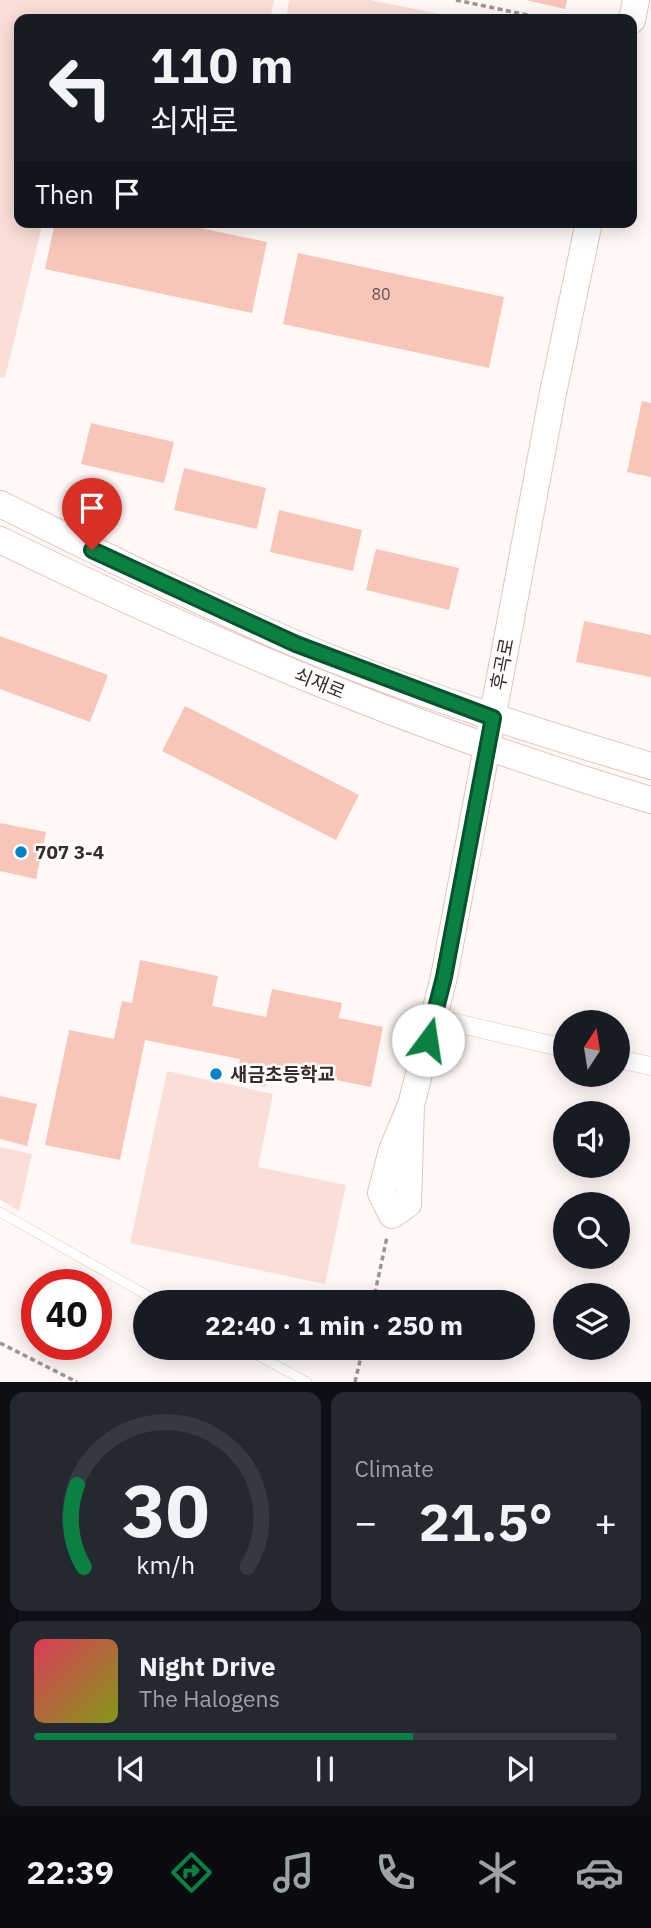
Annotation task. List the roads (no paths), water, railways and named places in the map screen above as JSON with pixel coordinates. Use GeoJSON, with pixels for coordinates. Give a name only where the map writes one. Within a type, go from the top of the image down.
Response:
{"type":"FeatureCollection","features":[{"type":"Feature","properties":{"kind":"street","name":"후곡로"},"geometry":{"type":"LineString","coordinates":[[392,1215],[381,1193],[392,1150],[411,1105],[433,1018],[487,750],[553,393],[588,228]]}},
{"type":"Feature","properties":{"kind":"street","name":"쇠재로"},"geometry":{"type":"LineString","coordinates":[[0,504],[161,584],[296,644],[493,718],[651,766]]}},
{"type":"Feature","properties":{"kind":"street","name":"쇠재로"},"geometry":{"type":"LineString","coordinates":[[0,540],[153,614],[487,750],[651,800]]}},
{"type":"Feature","properties":{"kind":"street"},"geometry":{"type":"LineString","coordinates":[[433,1018],[553,1045]]}},
{"type":"Feature","properties":{"kind":"street"},"geometry":{"type":"LineString","coordinates":[[630,1062],[651,1066]]}},
{"type":"Feature","properties":{"kind":"lane"},"geometry":{"type":"LineString","coordinates":[[0,1212],[138,1290]]}},
{"type":"Feature","properties":{"kind":"lane"},"geometry":{"type":"LineString","coordinates":[[266,1360],[307,1382]]}},
{"type":"Feature","properties":{"kind":"place","name":"707 3-4"},"geometry":{"type":"Point","coordinates":[21,852]}},
{"type":"Feature","properties":{"kind":"place","name":"새금초등학교"},"geometry":{"type":"Point","coordinates":[216,1074]}}]}
